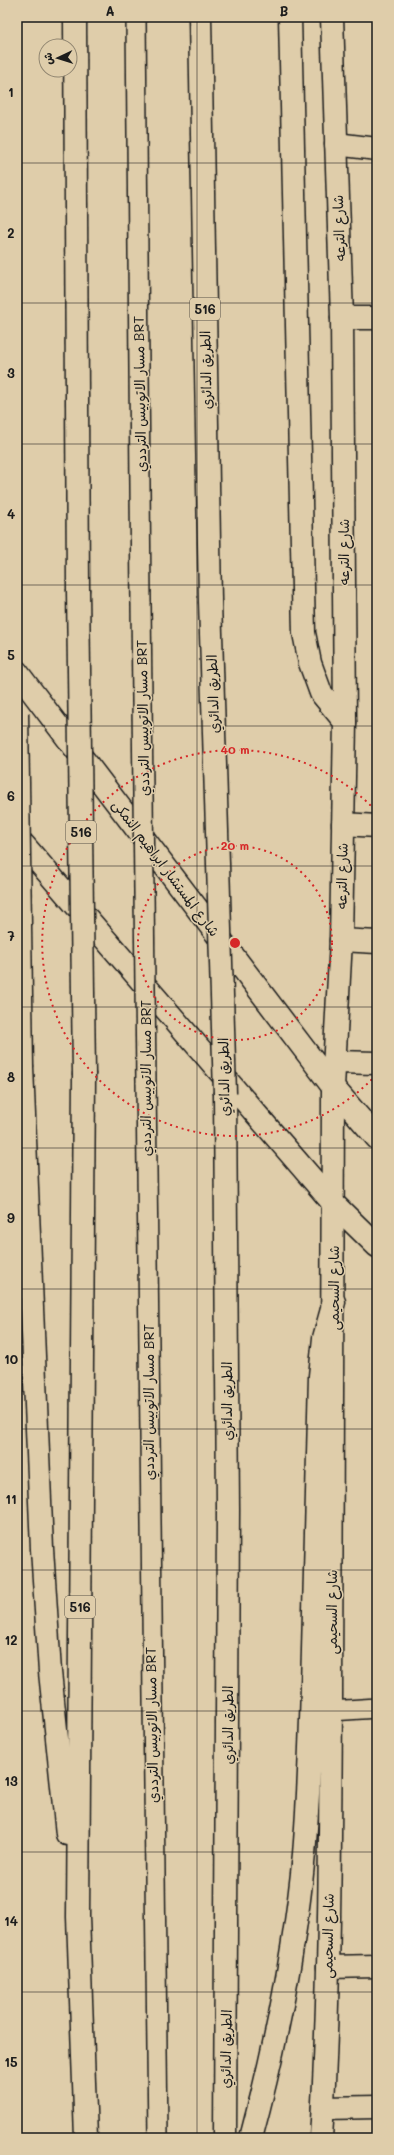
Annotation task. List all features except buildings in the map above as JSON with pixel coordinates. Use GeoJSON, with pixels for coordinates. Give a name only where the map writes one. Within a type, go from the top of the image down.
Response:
{"type":"FeatureCollection","features":[{"type":"Feature","properties":{"kind":"main road","name":"516"},"geometry":{"type":"LineString","coordinates":[[75,17],[78,589],[84,1075],[78,1917],[86,2138]]}},
{"type":"Feature","properties":{"kind":"main road","name":"الطريق الدائري"},"geometry":{"type":"LineString","coordinates":[[200,17],[210,601],[225,1094],[228,1501],[225,2138]]}},
{"type":"Feature","properties":{"kind":"main road"},"geometry":{"type":"LineString","coordinates":[[290,17],[304,633],[310,663],[321,693],[345,722]]}},
{"type":"Feature","properties":{"kind":"main road","name":"شارع الترعه"},"geometry":{"type":"LineString","coordinates":[[332,17],[342,318],[345,722],[341,940],[333,1087]]}},
{"type":"Feature","properties":{"kind":"main road"},"geometry":{"type":"LineString","coordinates":[[336,144],[377,149]]}},
{"type":"Feature","properties":{"kind":"main road"},"geometry":{"type":"LineString","coordinates":[[342,318],[377,318]]}},
{"type":"Feature","properties":{"kind":"main road","name":"شارع المستشار ابراهيم النمكى"},"geometry":{"type":"LineString","coordinates":[[17,672],[333,1087],[377,1138]]}},
{"type":"Feature","properties":{"kind":"main road","name":"516"},"geometry":{"type":"LineString","coordinates":[[17,713],[22,1067],[43,1564],[62,1787],[78,1917]]}},
{"type":"Feature","properties":{"kind":"main road"},"geometry":{"type":"LineString","coordinates":[[343,824],[377,826]]}},
{"type":"Feature","properties":{"kind":"main road"},"geometry":{"type":"LineString","coordinates":[[17,837],[333,1203],[377,1246]]}},
{"type":"Feature","properties":{"kind":"main road"},"geometry":{"type":"LineString","coordinates":[[341,940],[377,942]]}},
{"type":"Feature","properties":{"kind":"main road"},"geometry":{"type":"LineString","coordinates":[[334,1062],[377,1064]]}},
{"type":"Feature","properties":{"kind":"main road","name":"شارع السحيمى"},"geometry":{"type":"LineString","coordinates":[[321,2138],[328,1967],[331,1711],[334,1302],[333,1087]]}},
{"type":"Feature","properties":{"kind":"main road"},"geometry":{"type":"LineString","coordinates":[[250,2138],[267,2077],[283,2004],[295,1929],[304,1854],[310,1779],[320,1376],[324,1338],[334,1302]]}},
{"type":"Feature","properties":{"kind":"main road"},"geometry":{"type":"LineString","coordinates":[[328,1967],[377,1966]]}},
{"type":"Feature","properties":{"kind":"main road"},"geometry":{"type":"LineString","coordinates":[[323,2108],[377,2106]]}},
{"type":"Feature","properties":{"kind":"lane","name":"مسار الاتوبيس الترددي BRT"},"geometry":{"type":"LineString","coordinates":[[136,17],[158,2138]]}},
{"type":"Feature","properties":{"kind":"lane"},"geometry":{"type":"LineString","coordinates":[[331,1711],[377,1708]]}}]}
